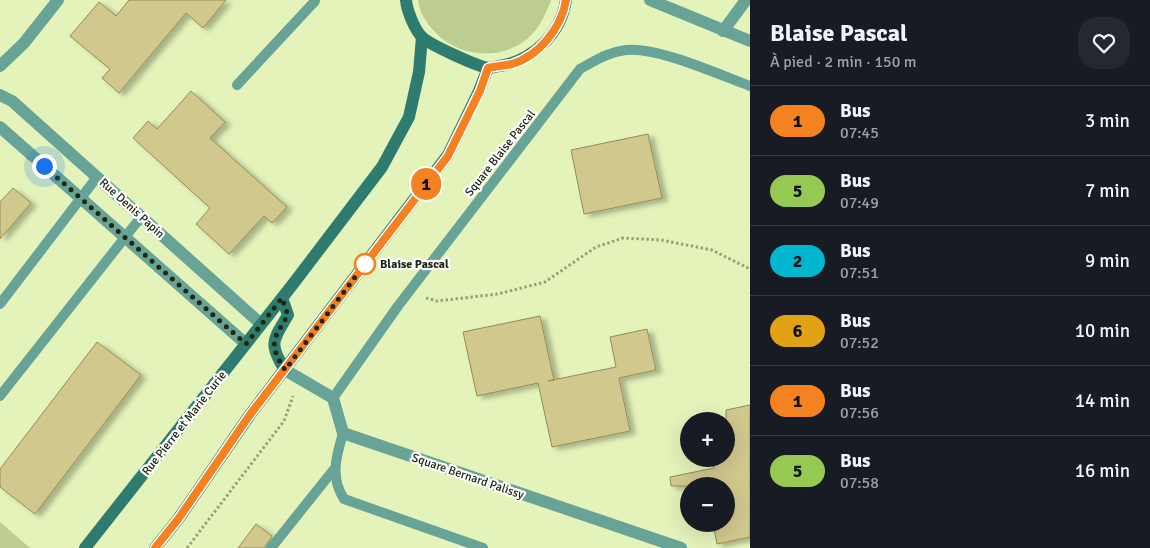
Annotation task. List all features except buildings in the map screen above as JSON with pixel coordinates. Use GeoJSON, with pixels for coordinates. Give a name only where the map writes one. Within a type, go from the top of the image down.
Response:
{"type":"FeatureCollection","features":[{"type":"Feature","properties":{"kind":"main road"},"geometry":{"type":"LineString","coordinates":[[406,0],[407,10],[422,37],[436,47],[488,68],[514,63],[536,51],[553,33],[565,10],[566,0]]}},
{"type":"Feature","properties":{"kind":"main road","name":"Rue Pierre et Marie Curie"},"geometry":{"type":"LineString","coordinates":[[85,548],[282,298],[382,167],[409,117],[419,72],[422,37]]}},
{"type":"Feature","properties":{"kind":"main road"},"geometry":{"type":"LineString","coordinates":[[156,548],[179,518],[249,416],[448,156],[480,91],[488,68]]}},
{"type":"Feature","properties":{"kind":"main road"},"geometry":{"type":"LineString","coordinates":[[282,298],[288,315],[274,338],[274,353],[285,370]]}},
{"type":"Feature","properties":{"kind":"street"},"geometry":{"type":"LineString","coordinates":[[0,66],[24,43],[58,0]]}},
{"type":"Feature","properties":{"kind":"street"},"geometry":{"type":"LineString","coordinates":[[650,0],[750,41]]}},
{"type":"Feature","properties":{"kind":"street"},"geometry":{"type":"LineString","coordinates":[[723,31],[746,0]]}},
{"type":"Feature","properties":{"kind":"street","name":"Rue Denis Papin"},"geometry":{"type":"LineString","coordinates":[[0,95],[12,101],[261,324]]}},
{"type":"Feature","properties":{"kind":"street"},"geometry":{"type":"LineString","coordinates":[[0,127],[246,344]]}},
{"type":"Feature","properties":{"kind":"street"},"geometry":{"type":"LineString","coordinates":[[285,370],[333,398],[343,433]]}},
{"type":"Feature","properties":{"kind":"street","name":"Square Bernard Palissy"},"geometry":{"type":"LineString","coordinates":[[343,433],[681,548]]}},
{"type":"Feature","properties":{"kind":"lane"},"geometry":{"type":"LineString","coordinates":[[237,85],[314,0]]}},
{"type":"Feature","properties":{"kind":"lane","name":"Square Blaise Pascal"},"geometry":{"type":"LineString","coordinates":[[333,398],[409,293],[580,70],[605,55],[626,50],[658,52],[750,86]]}},
{"type":"Feature","properties":{"kind":"lane"},"geometry":{"type":"LineString","coordinates":[[0,304],[97,177]]}},
{"type":"Feature","properties":{"kind":"lane"},"geometry":{"type":"LineString","coordinates":[[0,396],[141,217]]}},
{"type":"Feature","properties":{"kind":"lane"},"geometry":{"type":"LineString","coordinates":[[343,433],[335,468],[338,489],[344,500],[483,548]]}},
{"type":"Feature","properties":{"kind":"lane"},"geometry":{"type":"LineString","coordinates":[[271,548],[335,468]]}},
{"type":"Feature","properties":{"kind":"path"},"geometry":{"type":"LineString","coordinates":[[409,293],[437,301],[498,294],[544,282],[596,247],[622,238],[661,240],[712,250],[750,269]]}},
{"type":"Feature","properties":{"kind":"path"},"geometry":{"type":"LineString","coordinates":[[187,548],[284,421],[300,378]]}},
{"type":"Feature","properties":{"kind":"green space"},"geometry":{"type":"Polygon","coordinates":[[[418,0],[551,0],[542,21],[527,39],[505,51],[480,53],[456,47],[445,41],[424,18],[418,0]]]}},
{"type":"Feature","properties":{"kind":"green space"},"geometry":{"type":"Polygon","coordinates":[[[0,522],[30,548],[0,548],[0,522]]]}},
{"type":"Feature","properties":{"kind":"bus line","name":"1"},"geometry":{"type":"LineString","coordinates":[[155,548],[179,518],[249,416],[448,156],[480,91],[488,68],[514,63],[536,51],[553,33],[565,10],[566,0]]}},
{"type":"Feature","properties":{"kind":"place","name":"Blaise Pascal"},"geometry":{"type":"Point","coordinates":[365,264]}},
{"type":"Feature","properties":{"kind":"route"},"geometry":{"type":"LineString","coordinates":[[44,166],[246,344],[282,298],[288,315],[274,338],[274,353],[285,370],[365,264]]}}]}
